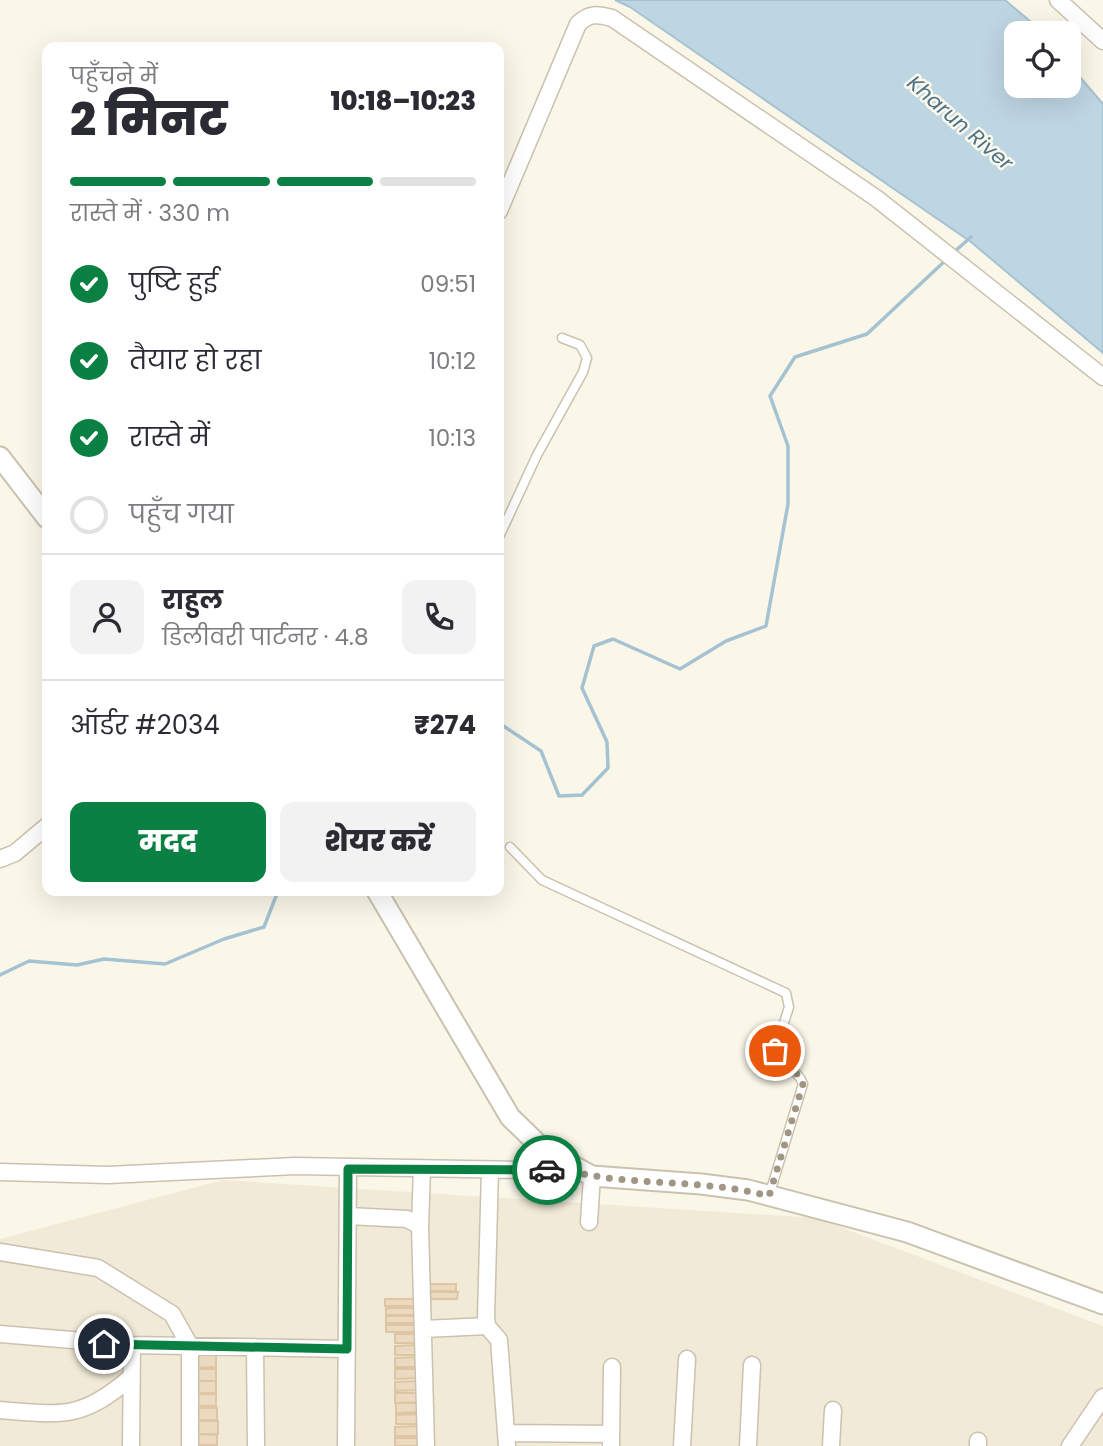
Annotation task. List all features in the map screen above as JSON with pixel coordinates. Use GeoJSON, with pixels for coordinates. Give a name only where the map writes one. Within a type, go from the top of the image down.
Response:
{"type":"FeatureCollection","features":[{"type":"Feature","properties":{"kind":"street"},"geometry":{"type":"LineString","coordinates":[[1058,0],[1103,41]]}},
{"type":"Feature","properties":{"kind":"street"},"geometry":{"type":"LineString","coordinates":[[504,199],[578,24],[586,16],[599,14],[612,18],[865,190],[1103,377]]}},
{"type":"Feature","properties":{"kind":"street"},"geometry":{"type":"LineString","coordinates":[[0,457],[42,512]]}},
{"type":"Feature","properties":{"kind":"street"},"geometry":{"type":"LineString","coordinates":[[0,859],[15,853],[42,830]]}},
{"type":"Feature","properties":{"kind":"street"},"geometry":{"type":"LineString","coordinates":[[380,896],[510,1117],[544,1150],[586,1174]]}},
{"type":"Feature","properties":{"kind":"street"},"geometry":{"type":"LineString","coordinates":[[0,1172],[108,1175],[272,1166],[586,1174],[701,1184],[769,1196],[907,1232],[1103,1304]]}},
{"type":"Feature","properties":{"kind":"street"},"geometry":{"type":"LineString","coordinates":[[346,1446],[348,1169]]}},
{"type":"Feature","properties":{"kind":"street"},"geometry":{"type":"LineString","coordinates":[[422,1169],[420,1226],[426,1446]]}},
{"type":"Feature","properties":{"kind":"street"},"geometry":{"type":"LineString","coordinates":[[490,1170],[487,1326],[499,1340],[507,1440],[611,1440],[612,1367]]}},
{"type":"Feature","properties":{"kind":"street"},"geometry":{"type":"LineString","coordinates":[[586,1174],[589,1222]]}},
{"type":"Feature","properties":{"kind":"street"},"geometry":{"type":"LineString","coordinates":[[348,1216],[407,1219],[420,1226]]}},
{"type":"Feature","properties":{"kind":"street"},"geometry":{"type":"LineString","coordinates":[[0,1252],[98,1268],[123,1286],[162,1306],[178,1323],[190,1346],[190,1446]]}},
{"type":"Feature","properties":{"kind":"street"},"geometry":{"type":"LineString","coordinates":[[424,1329],[487,1326]]}},
{"type":"Feature","properties":{"kind":"street"},"geometry":{"type":"LineString","coordinates":[[0,1334],[132,1345],[347,1349]]}},
{"type":"Feature","properties":{"kind":"street"},"geometry":{"type":"LineString","coordinates":[[131,1446],[132,1345]]}},
{"type":"Feature","properties":{"kind":"street"},"geometry":{"type":"LineString","coordinates":[[255,1348],[256,1446]]}},
{"type":"Feature","properties":{"kind":"street"},"geometry":{"type":"LineString","coordinates":[[682,1446],[687,1359]]}},
{"type":"Feature","properties":{"kind":"street"},"geometry":{"type":"LineString","coordinates":[[748,1446],[752,1365]]}},
{"type":"Feature","properties":{"kind":"street"},"geometry":{"type":"LineString","coordinates":[[0,1410],[75,1412],[106,1400],[131,1377]]}},
{"type":"Feature","properties":{"kind":"street"},"geometry":{"type":"LineString","coordinates":[[1070,1446],[1103,1396]]}},
{"type":"Feature","properties":{"kind":"street"},"geometry":{"type":"LineString","coordinates":[[831,1446],[833,1410]]}},
{"type":"Feature","properties":{"kind":"lane"},"geometry":{"type":"LineString","coordinates":[[504,526],[537,455],[583,372],[587,358],[580,345],[562,338]]}},
{"type":"Feature","properties":{"kind":"lane"},"geometry":{"type":"LineString","coordinates":[[510,847],[542,880],[786,993],[789,1007],[775,1051],[781,1062],[800,1074],[803,1084],[769,1196]]}},
{"type":"Feature","properties":{"kind":"shaded area"},"geometry":{"type":"Polygon","coordinates":[[[223,1180],[816,1218],[1103,1326],[1103,1446],[0,1446],[0,1239],[223,1180]]]}},
{"type":"Feature","properties":{"kind":"water","name":"Kharun River"},"geometry":{"type":"Polygon","coordinates":[[[615,0],[1005,0],[1030,21],[1004,21],[1004,98],[1081,98],[1081,78],[1103,104],[1103,353],[971,242],[630,7],[615,0]]]}},
{"type":"Feature","properties":{"kind":"building"},"geometry":{"type":"Polygon","coordinates":[[[427,1284],[456,1284],[456,1291],[427,1291],[427,1284]]]}},
{"type":"Feature","properties":{"kind":"building"},"geometry":{"type":"Polygon","coordinates":[[[426,1292],[458,1292],[457,1299],[426,1299],[426,1292]]]}},
{"type":"Feature","properties":{"kind":"building"},"geometry":{"type":"Polygon","coordinates":[[[385,1299],[416,1299],[417,1306],[385,1306],[385,1299]]]}},
{"type":"Feature","properties":{"kind":"building"},"geometry":{"type":"Polygon","coordinates":[[[386,1308],[417,1308],[417,1315],[386,1315],[386,1308]]]}},
{"type":"Feature","properties":{"kind":"building"},"geometry":{"type":"Polygon","coordinates":[[[386,1316],[417,1316],[417,1323],[386,1323],[386,1316]]]}},
{"type":"Feature","properties":{"kind":"building"},"geometry":{"type":"Polygon","coordinates":[[[386,1325],[418,1325],[418,1332],[386,1332],[386,1325]]]}},
{"type":"Feature","properties":{"kind":"building"},"geometry":{"type":"Polygon","coordinates":[[[395,1334],[419,1334],[420,1343],[395,1343],[395,1334]]]}},
{"type":"Feature","properties":{"kind":"building"},"geometry":{"type":"Polygon","coordinates":[[[419,1345],[420,1355],[395,1355],[395,1346],[419,1345]]]}},
{"type":"Feature","properties":{"kind":"building"},"geometry":{"type":"Polygon","coordinates":[[[194,1355],[216,1355],[216,1367],[194,1368],[194,1355]]]}},
{"type":"Feature","properties":{"kind":"building"},"geometry":{"type":"Polygon","coordinates":[[[419,1357],[420,1367],[395,1367],[395,1358],[419,1357]]]}},
{"type":"Feature","properties":{"kind":"building"},"geometry":{"type":"Polygon","coordinates":[[[194,1369],[216,1369],[216,1381],[194,1381],[194,1369]]]}},
{"type":"Feature","properties":{"kind":"building"},"geometry":{"type":"Polygon","coordinates":[[[395,1369],[419,1369],[420,1378],[395,1379],[395,1369]]]}},
{"type":"Feature","properties":{"kind":"building"},"geometry":{"type":"Polygon","coordinates":[[[194,1381],[216,1381],[216,1393],[194,1393],[194,1381]]]}},
{"type":"Feature","properties":{"kind":"building"},"geometry":{"type":"Polygon","coordinates":[[[420,1381],[420,1390],[395,1391],[395,1382],[420,1381]]]}},
{"type":"Feature","properties":{"kind":"building"},"geometry":{"type":"Polygon","coordinates":[[[395,1393],[420,1393],[420,1402],[395,1403],[395,1393]]]}},
{"type":"Feature","properties":{"kind":"building"},"geometry":{"type":"Polygon","coordinates":[[[194,1394],[216,1394],[216,1406],[194,1406],[194,1394]]]}},
{"type":"Feature","properties":{"kind":"building"},"geometry":{"type":"Polygon","coordinates":[[[396,1403],[421,1403],[421,1412],[396,1413],[396,1403]]]}},
{"type":"Feature","properties":{"kind":"building"},"geometry":{"type":"Polygon","coordinates":[[[195,1408],[217,1408],[217,1420],[195,1420],[195,1408]]]}},
{"type":"Feature","properties":{"kind":"building"},"geometry":{"type":"Polygon","coordinates":[[[420,1414],[421,1424],[396,1424],[396,1415],[420,1414]]]}},
{"type":"Feature","properties":{"kind":"building"},"geometry":{"type":"Polygon","coordinates":[[[196,1421],[218,1421],[218,1434],[196,1434],[196,1421]]]}},
{"type":"Feature","properties":{"kind":"building"},"geometry":{"type":"Polygon","coordinates":[[[420,1426],[420,1436],[395,1436],[395,1427],[420,1426]]]}},
{"type":"Feature","properties":{"kind":"building"},"geometry":{"type":"Polygon","coordinates":[[[195,1434],[217,1435],[217,1445],[194,1445],[195,1434]]]}},
{"type":"Feature","properties":{"kind":"building"},"geometry":{"type":"Polygon","coordinates":[[[395,1438],[420,1438],[420,1446],[395,1446],[395,1438]]]}},
{"type":"Feature","properties":{"kind":"waterway"},"geometry":{"type":"LineString","coordinates":[[953,253],[971,237]]}},
{"type":"Feature","properties":{"kind":"waterway"},"geometry":{"type":"LineString","coordinates":[[504,726],[541,751],[559,796],[582,795],[608,768],[607,742],[582,688],[594,646],[613,639],[680,669],[726,641],[766,626],[788,504],[788,446],[770,396],[795,357],[867,334],[947,259]]}},
{"type":"Feature","properties":{"kind":"waterway"},"geometry":{"type":"LineString","coordinates":[[0,975],[29,961],[77,965],[104,959],[165,964],[224,939],[264,927],[276,896]]}},
{"type":"Feature","properties":{"kind":"way so far"},"geometry":{"type":"LineString","coordinates":[[547,1170],[580,1171],[592,1176],[619,1180],[701,1184],[748,1190],[769,1196],[803,1084],[800,1074],[781,1062],[775,1051]]}},
{"type":"Feature","properties":{"kind":"route"},"geometry":{"type":"LineString","coordinates":[[104,1344],[347,1349],[348,1169],[547,1170]]}}]}
